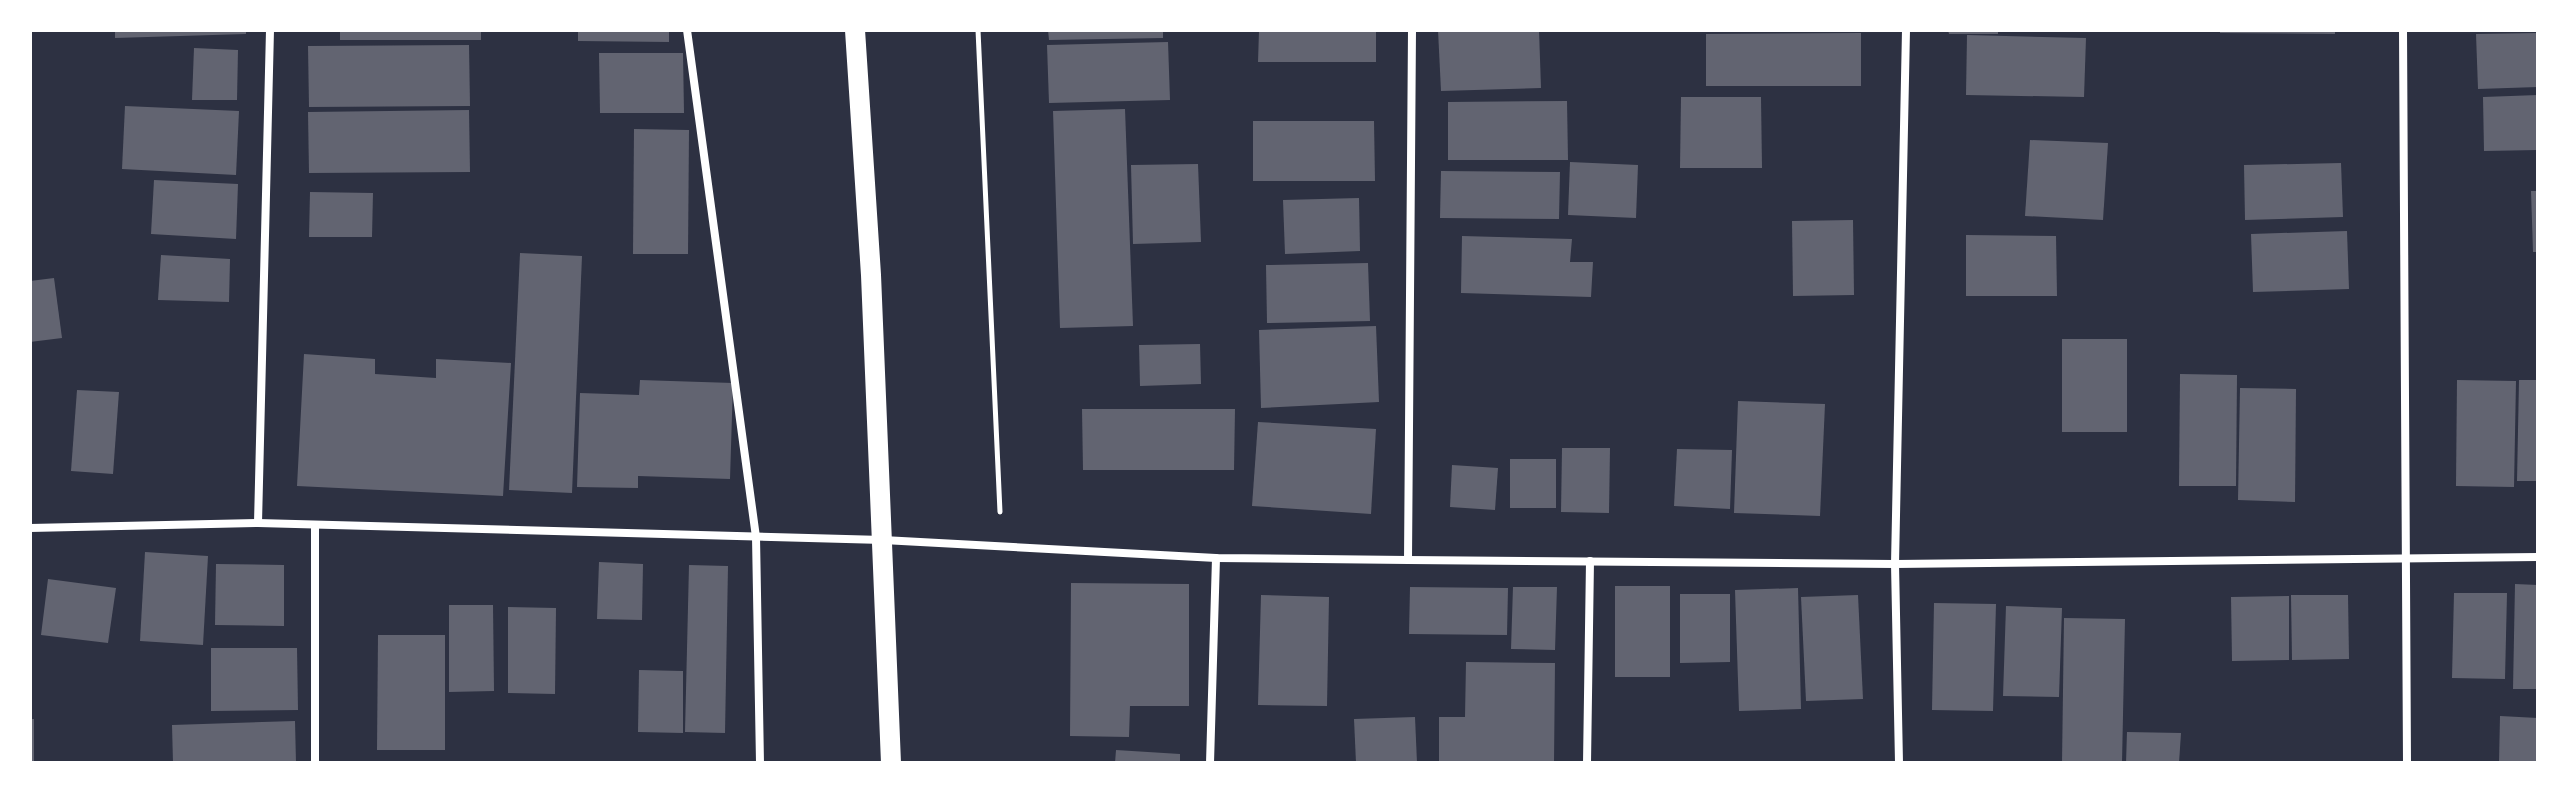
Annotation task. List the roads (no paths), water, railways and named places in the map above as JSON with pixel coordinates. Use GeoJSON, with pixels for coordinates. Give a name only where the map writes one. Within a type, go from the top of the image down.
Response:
{"type":"FeatureCollection","features":[{"type":"Feature","properties":{"kind":"main road"},"geometry":{"type":"LineString","coordinates":[[855,30],[870,260],[891,763]]}},
{"type":"Feature","properties":{"kind":"street"},"geometry":{"type":"LineString","coordinates":[[258,523],[270,30]]}},
{"type":"Feature","properties":{"kind":"street"},"geometry":{"type":"LineString","coordinates":[[687,30],[756,537],[760,763]]}},
{"type":"Feature","properties":{"kind":"street"},"geometry":{"type":"LineString","coordinates":[[1408,560],[1412,30]]}},
{"type":"Feature","properties":{"kind":"street"},"geometry":{"type":"LineString","coordinates":[[1899,763],[1895,564],[1906,30]]}},
{"type":"Feature","properties":{"kind":"street"},"geometry":{"type":"LineString","coordinates":[[2403,30],[2407,763]]}},
{"type":"Feature","properties":{"kind":"street"},"geometry":{"type":"LineString","coordinates":[[30,528],[258,523],[883,540],[1216,558],[1895,564],[2538,557]]}},
{"type":"Feature","properties":{"kind":"street"},"geometry":{"type":"LineString","coordinates":[[315,526],[315,763]]}},
{"type":"Feature","properties":{"kind":"street"},"geometry":{"type":"LineString","coordinates":[[1210,763],[1216,558]]}},
{"type":"Feature","properties":{"kind":"street"},"geometry":{"type":"LineString","coordinates":[[1587,763],[1590,561]]}}]}
